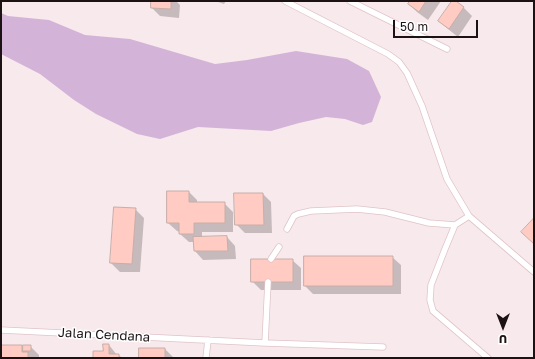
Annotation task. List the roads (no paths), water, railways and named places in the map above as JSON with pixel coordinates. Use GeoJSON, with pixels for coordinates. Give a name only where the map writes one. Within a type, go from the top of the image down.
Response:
{"type":"FeatureCollection","features":[{"type":"Feature","properties":{"kind":"lane"},"geometry":{"type":"LineString","coordinates":[[285,1],[388,54],[399,62],[407,73],[422,106],[447,179],[469,216],[534,272]]}},
{"type":"Feature","properties":{"kind":"lane"},"geometry":{"type":"LineString","coordinates":[[350,1],[447,49]]}},
{"type":"Feature","properties":{"kind":"lane"},"geometry":{"type":"LineString","coordinates":[[287,229],[294,216],[298,214],[311,211],[357,209],[385,212],[429,223],[455,225]]}},
{"type":"Feature","properties":{"kind":"lane"},"geometry":{"type":"LineString","coordinates":[[469,216],[455,225],[431,285],[430,300],[433,311],[488,358]]}},
{"type":"Feature","properties":{"kind":"lane"},"geometry":{"type":"LineString","coordinates":[[271,259],[279,247]]}},
{"type":"Feature","properties":{"kind":"lane"},"geometry":{"type":"LineString","coordinates":[[265,343],[268,282]]}},
{"type":"Feature","properties":{"kind":"lane","name":"Jalan Cendana"},"geometry":{"type":"LineString","coordinates":[[1,330],[265,343],[383,347]]}},
{"type":"Feature","properties":{"kind":"lane"},"geometry":{"type":"LineString","coordinates":[[206,358],[208,340]]}}]}
